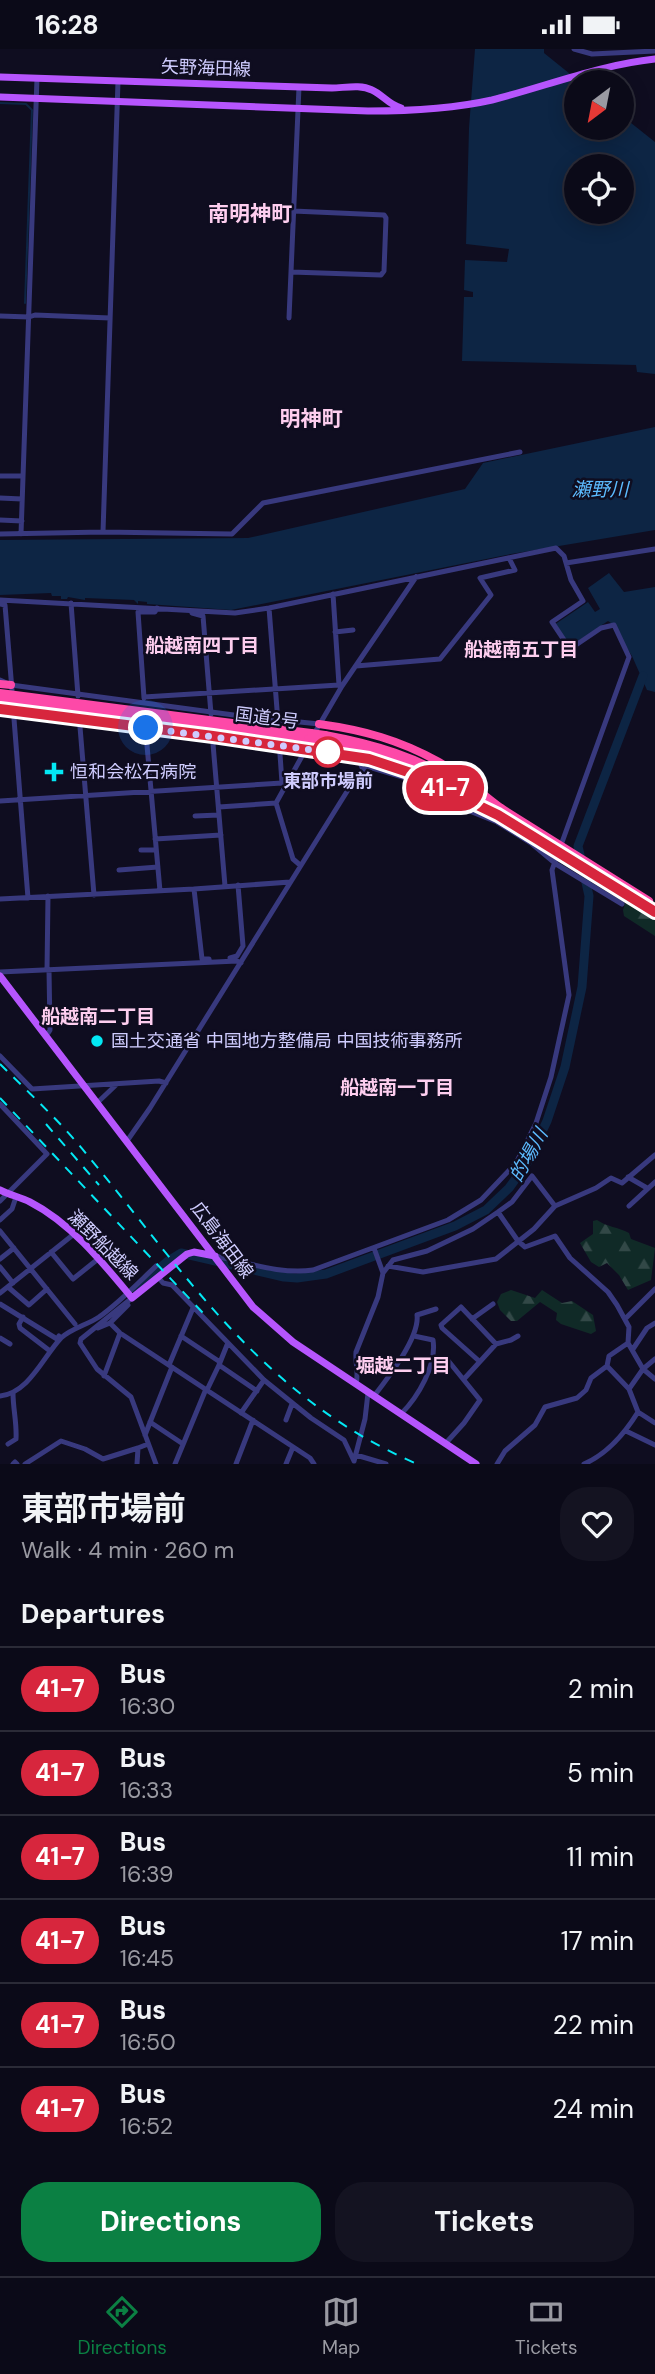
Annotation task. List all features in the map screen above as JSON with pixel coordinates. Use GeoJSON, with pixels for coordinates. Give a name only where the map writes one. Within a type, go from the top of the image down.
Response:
{"type":"FeatureCollection","features":[{"type":"Feature","properties":{"kind":"highway","name":"国道2号"},"geometry":{"type":"LineString","coordinates":[[0,682],[6,691],[376,746],[433,767],[479,799]]}},
{"type":"Feature","properties":{"kind":"highway","name":"国道2号"},"geometry":{"type":"LineString","coordinates":[[0,699],[309,736]]}},
{"type":"Feature","properties":{"kind":"highway"},"geometry":{"type":"LineString","coordinates":[[319,724],[363,730],[401,744],[441,764],[479,799],[650,904],[655,912]]}},
{"type":"Feature","properties":{"kind":"highway"},"geometry":{"type":"LineString","coordinates":[[358,757],[411,773],[479,799]]}},
{"type":"Feature","properties":{"kind":"main road","name":"矢野海田線"},"geometry":{"type":"LineString","coordinates":[[0,97],[368,111],[409,110],[443,108],[491,100],[600,69],[655,59]]}},
{"type":"Feature","properties":{"kind":"main road","name":"矢野海田線"},"geometry":{"type":"LineString","coordinates":[[0,76],[368,88],[391,105],[409,110]]}},
{"type":"Feature","properties":{"kind":"main road","name":"広島海田線"},"geometry":{"type":"LineString","coordinates":[[0,974],[253,1307],[271,1324],[356,1384],[476,1464]]}},
{"type":"Feature","properties":{"kind":"main road","name":"瀬野船越線"},"geometry":{"type":"LineString","coordinates":[[4,1192],[46,1212],[74,1234],[130,1295],[194,1252],[216,1258]]}},
{"type":"Feature","properties":{"kind":"street"},"geometry":{"type":"LineString","coordinates":[[574,49],[592,54],[655,51]]}},
{"type":"Feature","properties":{"kind":"street"},"geometry":{"type":"LineString","coordinates":[[21,534],[37,78]]}},
{"type":"Feature","properties":{"kind":"street"},"geometry":{"type":"LineString","coordinates":[[103,531],[117,81]]}},
{"type":"Feature","properties":{"kind":"street"},"geometry":{"type":"LineString","coordinates":[[289,318],[299,87]]}},
{"type":"Feature","properties":{"kind":"street"},"geometry":{"type":"LineString","coordinates":[[291,272],[381,275],[384,271],[386,218],[384,215],[293,211]]}},
{"type":"Feature","properties":{"kind":"street"},"geometry":{"type":"LineString","coordinates":[[0,316],[110,318]]}},
{"type":"Feature","properties":{"kind":"street"},"geometry":{"type":"LineString","coordinates":[[0,534],[103,531],[232,534],[263,503],[520,452]]}},
{"type":"Feature","properties":{"kind":"street"},"geometry":{"type":"LineString","coordinates":[[0,475],[23,476]]}},
{"type":"Feature","properties":{"kind":"street"},"geometry":{"type":"LineString","coordinates":[[0,498],[22,499]]}},
{"type":"Feature","properties":{"kind":"street"},"geometry":{"type":"LineString","coordinates":[[0,520],[22,521]]}},
{"type":"Feature","properties":{"kind":"street"},"geometry":{"type":"LineString","coordinates":[[0,602],[71,603],[235,613],[556,548],[564,556],[583,601],[552,622],[570,649],[601,628],[614,625],[629,657],[552,870],[567,976],[567,1009],[551,1077],[536,1123],[516,1163],[481,1200],[464,1212],[313,1270],[299,1272],[216,1258]]}},
{"type":"Feature","properties":{"kind":"street"},"geometry":{"type":"LineString","coordinates":[[566,563],[655,549]]}},
{"type":"Feature","properties":{"kind":"street"},"geometry":{"type":"LineString","coordinates":[[356,666],[440,659],[491,595],[480,577],[515,570],[509,558]]}},
{"type":"Feature","properties":{"kind":"street"},"geometry":{"type":"LineString","coordinates":[[300,865],[293,859],[276,803],[340,686],[416,577]]}},
{"type":"Feature","properties":{"kind":"street"},"geometry":{"type":"LineString","coordinates":[[333,594],[340,686]]}},
{"type":"Feature","properties":{"kind":"street"},"geometry":{"type":"LineString","coordinates":[[0,602],[5,605],[8,643],[6,691],[144,703],[278,723],[319,724]]}},
{"type":"Feature","properties":{"kind":"street"},"geometry":{"type":"LineString","coordinates":[[71,603],[78,697]]}},
{"type":"Feature","properties":{"kind":"street"},"geometry":{"type":"LineString","coordinates":[[144,703],[138,612],[155,612],[157,608]]}},
{"type":"Feature","properties":{"kind":"street"},"geometry":{"type":"LineString","coordinates":[[269,608],[278,723]]}},
{"type":"Feature","properties":{"kind":"street"},"geometry":{"type":"LineString","coordinates":[[181,610],[202,616],[211,715]]}},
{"type":"Feature","properties":{"kind":"street"},"geometry":{"type":"LineString","coordinates":[[335,632],[353,630]]}},
{"type":"Feature","properties":{"kind":"street"},"geometry":{"type":"LineString","coordinates":[[0,644],[8,643]]}},
{"type":"Feature","properties":{"kind":"street"},"geometry":{"type":"LineString","coordinates":[[144,703],[209,692],[340,686]]}},
{"type":"Feature","properties":{"kind":"street"},"geometry":{"type":"LineString","coordinates":[[0,709],[280,743],[306,750],[358,757],[363,769]]}},
{"type":"Feature","properties":{"kind":"street"},"geometry":{"type":"LineString","coordinates":[[13,709],[28,898]]}},
{"type":"Feature","properties":{"kind":"street"},"geometry":{"type":"LineString","coordinates":[[79,717],[94,895]]}},
{"type":"Feature","properties":{"kind":"street"},"geometry":{"type":"LineString","coordinates":[[146,725],[160,891]]}},
{"type":"Feature","properties":{"kind":"street"},"geometry":{"type":"LineString","coordinates":[[213,734],[225,886]]}},
{"type":"Feature","properties":{"kind":"street"},"geometry":{"type":"LineString","coordinates":[[280,743],[284,784]]}},
{"type":"Feature","properties":{"kind":"street"},"geometry":{"type":"LineString","coordinates":[[127,1141],[166,1083],[238,960],[363,769],[376,768],[406,778],[496,822],[531,843],[565,870],[622,904]]}},
{"type":"Feature","properties":{"kind":"street"},"geometry":{"type":"LineString","coordinates":[[0,801],[284,784]]}},
{"type":"Feature","properties":{"kind":"street"},"geometry":{"type":"LineString","coordinates":[[219,807],[276,803]]}},
{"type":"Feature","properties":{"kind":"street"},"geometry":{"type":"LineString","coordinates":[[195,817],[219,815]]}},
{"type":"Feature","properties":{"kind":"street"},"geometry":{"type":"LineString","coordinates":[[155,839],[221,835]]}},
{"type":"Feature","properties":{"kind":"street"},"geometry":{"type":"LineString","coordinates":[[141,851],[156,850]]}},
{"type":"Feature","properties":{"kind":"street"},"geometry":{"type":"LineString","coordinates":[[119,870],[158,867]]}},
{"type":"Feature","properties":{"kind":"street"},"geometry":{"type":"LineString","coordinates":[[0,899],[290,882]]}},
{"type":"Feature","properties":{"kind":"street"},"geometry":{"type":"LineString","coordinates":[[238,885],[243,946],[238,960]]}},
{"type":"Feature","properties":{"kind":"street"},"geometry":{"type":"LineString","coordinates":[[194,889],[202,959],[238,960]]}},
{"type":"Feature","properties":{"kind":"street"},"geometry":{"type":"LineString","coordinates":[[46,1036],[50,1030],[48,896]]}},
{"type":"Feature","properties":{"kind":"street"},"geometry":{"type":"LineString","coordinates":[[0,974],[238,960]]}},
{"type":"Feature","properties":{"kind":"street"},"geometry":{"type":"LineString","coordinates":[[0,1056],[32,1089],[159,1081],[166,1083]]}},
{"type":"Feature","properties":{"kind":"street"},"geometry":{"type":"LineString","coordinates":[[97,1103],[117,1084]]}},
{"type":"Feature","properties":{"kind":"street"},"geometry":{"type":"LineString","coordinates":[[0,1104],[47,1154],[4,1192],[0,1201]]}},
{"type":"Feature","properties":{"kind":"street"},"geometry":{"type":"LineString","coordinates":[[388,1266],[424,1272],[486,1262],[502,1255],[534,1229],[555,1206],[611,1178],[622,1183],[655,1155]]}},
{"type":"Feature","properties":{"kind":"street"},"geometry":{"type":"LineString","coordinates":[[356,1384],[359,1375],[356,1352],[378,1297],[383,1273],[393,1260],[428,1251],[473,1229],[512,1202],[532,1176],[555,1206]]}},
{"type":"Feature","properties":{"kind":"street"},"geometry":{"type":"LineString","coordinates":[[628,1177],[647,1188]]}},
{"type":"Feature","properties":{"kind":"street"},"geometry":{"type":"LineString","coordinates":[[629,1206],[655,1182]]}},
{"type":"Feature","properties":{"kind":"street"},"geometry":{"type":"LineString","coordinates":[[0,1220],[12,1209],[16,1197]]}},
{"type":"Feature","properties":{"kind":"street"},"geometry":{"type":"LineString","coordinates":[[498,1212],[518,1241],[528,1247],[555,1236],[570,1258],[608,1292],[629,1327],[628,1343],[643,1369],[655,1379]]}},
{"type":"Feature","properties":{"kind":"street"},"geometry":{"type":"LineString","coordinates":[[0,1231],[75,1324],[91,1326]]}},
{"type":"Feature","properties":{"kind":"street"},"geometry":{"type":"LineString","coordinates":[[0,1293],[74,1234]]}},
{"type":"Feature","properties":{"kind":"street"},"geometry":{"type":"LineString","coordinates":[[0,1259],[14,1248]]}},
{"type":"Feature","properties":{"kind":"street"},"geometry":{"type":"LineString","coordinates":[[374,1248],[383,1273]]}},
{"type":"Feature","properties":{"kind":"street"},"geometry":{"type":"LineString","coordinates":[[51,1252],[73,1279],[98,1259]]}},
{"type":"Feature","properties":{"kind":"street"},"geometry":{"type":"LineString","coordinates":[[110,1324],[130,1295],[156,1266]]}},
{"type":"Feature","properties":{"kind":"street"},"geometry":{"type":"LineString","coordinates":[[0,1268],[29,1305],[47,1289]]}},
{"type":"Feature","properties":{"kind":"street"},"geometry":{"type":"LineString","coordinates":[[158,1277],[163,1283],[172,1285],[264,1380],[292,1404],[344,1440],[355,1460]]}},
{"type":"Feature","properties":{"kind":"street"},"geometry":{"type":"LineString","coordinates":[[625,1319],[655,1289]]}},
{"type":"Feature","properties":{"kind":"street"},"geometry":{"type":"LineString","coordinates":[[130,1295],[91,1326],[80,1343],[97,1369],[131,1397],[156,1464]]}},
{"type":"Feature","properties":{"kind":"street"},"geometry":{"type":"LineString","coordinates":[[0,1304],[57,1339],[75,1324]]}},
{"type":"Feature","properties":{"kind":"street"},"geometry":{"type":"LineString","coordinates":[[472,1319],[493,1304]]}},
{"type":"Feature","properties":{"kind":"street"},"geometry":{"type":"LineString","coordinates":[[480,1361],[441,1325],[461,1307],[496,1344]]}},
{"type":"Feature","properties":{"kind":"street"},"geometry":{"type":"LineString","coordinates":[[145,1435],[193,1308]]}},
{"type":"Feature","properties":{"kind":"street"},"geometry":{"type":"LineString","coordinates":[[355,1460],[371,1394],[414,1336],[419,1312],[436,1308]]}},
{"type":"Feature","properties":{"kind":"street"},"geometry":{"type":"LineString","coordinates":[[23,1317],[20,1328],[50,1351]]}},
{"type":"Feature","properties":{"kind":"street"},"geometry":{"type":"LineString","coordinates":[[633,1349],[647,1328],[655,1323]]}},
{"type":"Feature","properties":{"kind":"street"},"geometry":{"type":"LineString","coordinates":[[0,1396],[13,1393],[33,1376],[50,1351],[70,1332],[110,1324],[310,1458],[314,1464]]}},
{"type":"Feature","properties":{"kind":"street"},"geometry":{"type":"LineString","coordinates":[[104,1376],[120,1333]]}},
{"type":"Feature","properties":{"kind":"street"},"geometry":{"type":"LineString","coordinates":[[181,1336],[257,1391]]}},
{"type":"Feature","properties":{"kind":"street"},"geometry":{"type":"LineString","coordinates":[[401,1414],[414,1401],[433,1356],[433,1340],[414,1336]]}},
{"type":"Feature","properties":{"kind":"street"},"geometry":{"type":"LineString","coordinates":[[464,1379],[496,1344],[511,1341],[518,1336]]}},
{"type":"Feature","properties":{"kind":"street"},"geometry":{"type":"LineString","coordinates":[[0,1338],[10,1344]]}},
{"type":"Feature","properties":{"kind":"street"},"geometry":{"type":"LineString","coordinates":[[497,1464],[505,1451],[535,1425],[545,1407],[577,1398],[586,1390],[591,1378],[607,1366],[609,1356],[628,1343]]}},
{"type":"Feature","properties":{"kind":"street"},"geometry":{"type":"LineString","coordinates":[[175,1464],[228,1345]]}},
{"type":"Feature","properties":{"kind":"street"},"geometry":{"type":"LineString","coordinates":[[444,1444],[480,1403],[478,1395],[446,1358]]}},
{"type":"Feature","properties":{"kind":"street"},"geometry":{"type":"LineString","coordinates":[[629,1389],[643,1369],[655,1359]]}},
{"type":"Feature","properties":{"kind":"street"},"geometry":{"type":"LineString","coordinates":[[607,1366],[629,1389],[638,1412],[654,1420]]}},
{"type":"Feature","properties":{"kind":"street"},"geometry":{"type":"LineString","coordinates":[[241,1413],[264,1380]]}},
{"type":"Feature","properties":{"kind":"street"},"geometry":{"type":"LineString","coordinates":[[8,1444],[16,1439],[17,1433],[13,1393]]}},
{"type":"Feature","properties":{"kind":"street"},"geometry":{"type":"LineString","coordinates":[[286,1420],[292,1404]]}},
{"type":"Feature","properties":{"kind":"street"},"geometry":{"type":"LineString","coordinates":[[584,1464],[603,1453],[626,1431],[638,1412]]}},
{"type":"Feature","properties":{"kind":"street"},"geometry":{"type":"LineString","coordinates":[[236,1464],[253,1420]]}},
{"type":"Feature","properties":{"kind":"street"},"geometry":{"type":"LineString","coordinates":[[150,1422],[183,1444]]}},
{"type":"Feature","properties":{"kind":"street"},"geometry":{"type":"LineString","coordinates":[[626,1431],[655,1445]]}},
{"type":"Feature","properties":{"kind":"street"},"geometry":{"type":"LineString","coordinates":[[25,1464],[61,1441],[85,1449],[100,1462],[148,1444]]}},
{"type":"Feature","properties":{"kind":"street"},"geometry":{"type":"LineString","coordinates":[[286,1464],[293,1447]]}},
{"type":"Feature","properties":{"kind":"street"},"geometry":{"type":"LineString","coordinates":[[137,1464],[138,1448]]}},
{"type":"Feature","properties":{"kind":"street"},"geometry":{"type":"LineString","coordinates":[[355,1460],[386,1464]]}},
{"type":"Feature","properties":{"kind":"green space"},"geometry":{"type":"Polygon","coordinates":[[[626,901],[655,920],[655,936],[624,916],[626,901]]]}},
{"type":"Feature","properties":{"kind":"green space"},"geometry":{"type":"Polygon","coordinates":[[[597,1220],[629,1233],[631,1239],[655,1248],[651,1280],[628,1290],[619,1275],[607,1263],[599,1267],[591,1262],[580,1243],[593,1234],[593,1221],[597,1220]]]}},
{"type":"Feature","properties":{"kind":"green space"},"geometry":{"type":"Polygon","coordinates":[[[511,1290],[535,1298],[542,1290],[562,1303],[572,1301],[593,1315],[596,1331],[591,1334],[561,1324],[556,1320],[557,1313],[540,1302],[517,1321],[511,1321],[500,1310],[497,1302],[501,1294],[511,1290]]]}},
{"type":"Feature","properties":{"kind":"water"},"geometry":{"type":"Polygon","coordinates":[[[475,49],[544,49],[544,53],[565,70],[564,140],[634,140],[634,125],[655,142],[655,374],[637,372],[636,365],[462,361],[464,297],[473,297],[473,292],[464,290],[465,260],[507,262],[509,249],[466,244],[469,128],[475,49]]]}},
{"type":"Feature","properties":{"kind":"water","name":"瀬野川"},"geometry":{"type":"Polygon","coordinates":[[[655,427],[655,530],[511,554],[231,610],[147,604],[138,601],[138,604],[134,600],[61,599],[61,596],[52,596],[51,593],[0,595],[0,540],[248,538],[465,489],[483,463],[655,427]]]}},
{"type":"Feature","properties":{"kind":"water"},"geometry":{"type":"Polygon","coordinates":[[[609,573],[624,592],[655,587],[655,692],[647,690],[632,656],[608,621],[569,647],[554,625],[588,602],[595,612],[600,609],[588,588],[609,573]]]}},
{"type":"Feature","properties":{"kind":"waterway"},"geometry":{"type":"LineString","coordinates":[[0,103],[26,104],[32,110],[25,303]]}},
{"type":"Feature","properties":{"kind":"waterway","name":"的場川"},"geometry":{"type":"LineString","coordinates":[[136,1289],[181,1253],[284,1277],[326,1274],[455,1226],[486,1210],[509,1188],[527,1163],[547,1121],[565,1067],[582,987],[589,896],[578,846],[643,676]]}},
{"type":"Feature","properties":{"kind":"railway"},"geometry":{"type":"LineString","coordinates":[[0,1064],[68,1132],[196,1290],[272,1370],[315,1405],[363,1437],[417,1464]]}},
{"type":"Feature","properties":{"kind":"railway"},"geometry":{"type":"LineString","coordinates":[[0,1098],[204,1314]]}},
{"type":"Feature","properties":{"kind":"railway"},"geometry":{"type":"LineString","coordinates":[[46,1124],[99,1185]]}},
{"type":"Feature","properties":{"kind":"bus line","name":"41-7"},"geometry":{"type":"LineString","coordinates":[[0,709],[369,759],[411,773],[498,815],[655,912]]}},
{"type":"Feature","properties":{"kind":"place","name":"東部市場前"},"geometry":{"type":"Point","coordinates":[328,752]}},
{"type":"Feature","properties":{"kind":"place","name":"恒和会松石病院"},"geometry":{"type":"Point","coordinates":[54,772]}},
{"type":"Feature","properties":{"kind":"place","name":"国土交通省 中国地方整備局 中国技術事務所"},"geometry":{"type":"Point","coordinates":[97,1041]}},
{"type":"Feature","properties":{"kind":"district","name":"南明神町"},"geometry":{"type":"Point","coordinates":[250,214]}},
{"type":"Feature","properties":{"kind":"district","name":"明神町"},"geometry":{"type":"Point","coordinates":[311,419]}},
{"type":"Feature","properties":{"kind":"district","name":"船越南四丁目"},"geometry":{"type":"Point","coordinates":[202,645]}},
{"type":"Feature","properties":{"kind":"district","name":"船越南五丁目"},"geometry":{"type":"Point","coordinates":[521,649]}},
{"type":"Feature","properties":{"kind":"district","name":"船越南二丁目"},"geometry":{"type":"Point","coordinates":[98,1016]}},
{"type":"Feature","properties":{"kind":"district","name":"船越南一丁目"},"geometry":{"type":"Point","coordinates":[397,1087]}},
{"type":"Feature","properties":{"kind":"district","name":"堀越二丁目"},"geometry":{"type":"Point","coordinates":[403,1365]}},
{"type":"Feature","properties":{"kind":"route"},"geometry":{"type":"LineString","coordinates":[[146,728],[328,752]]}}]}
